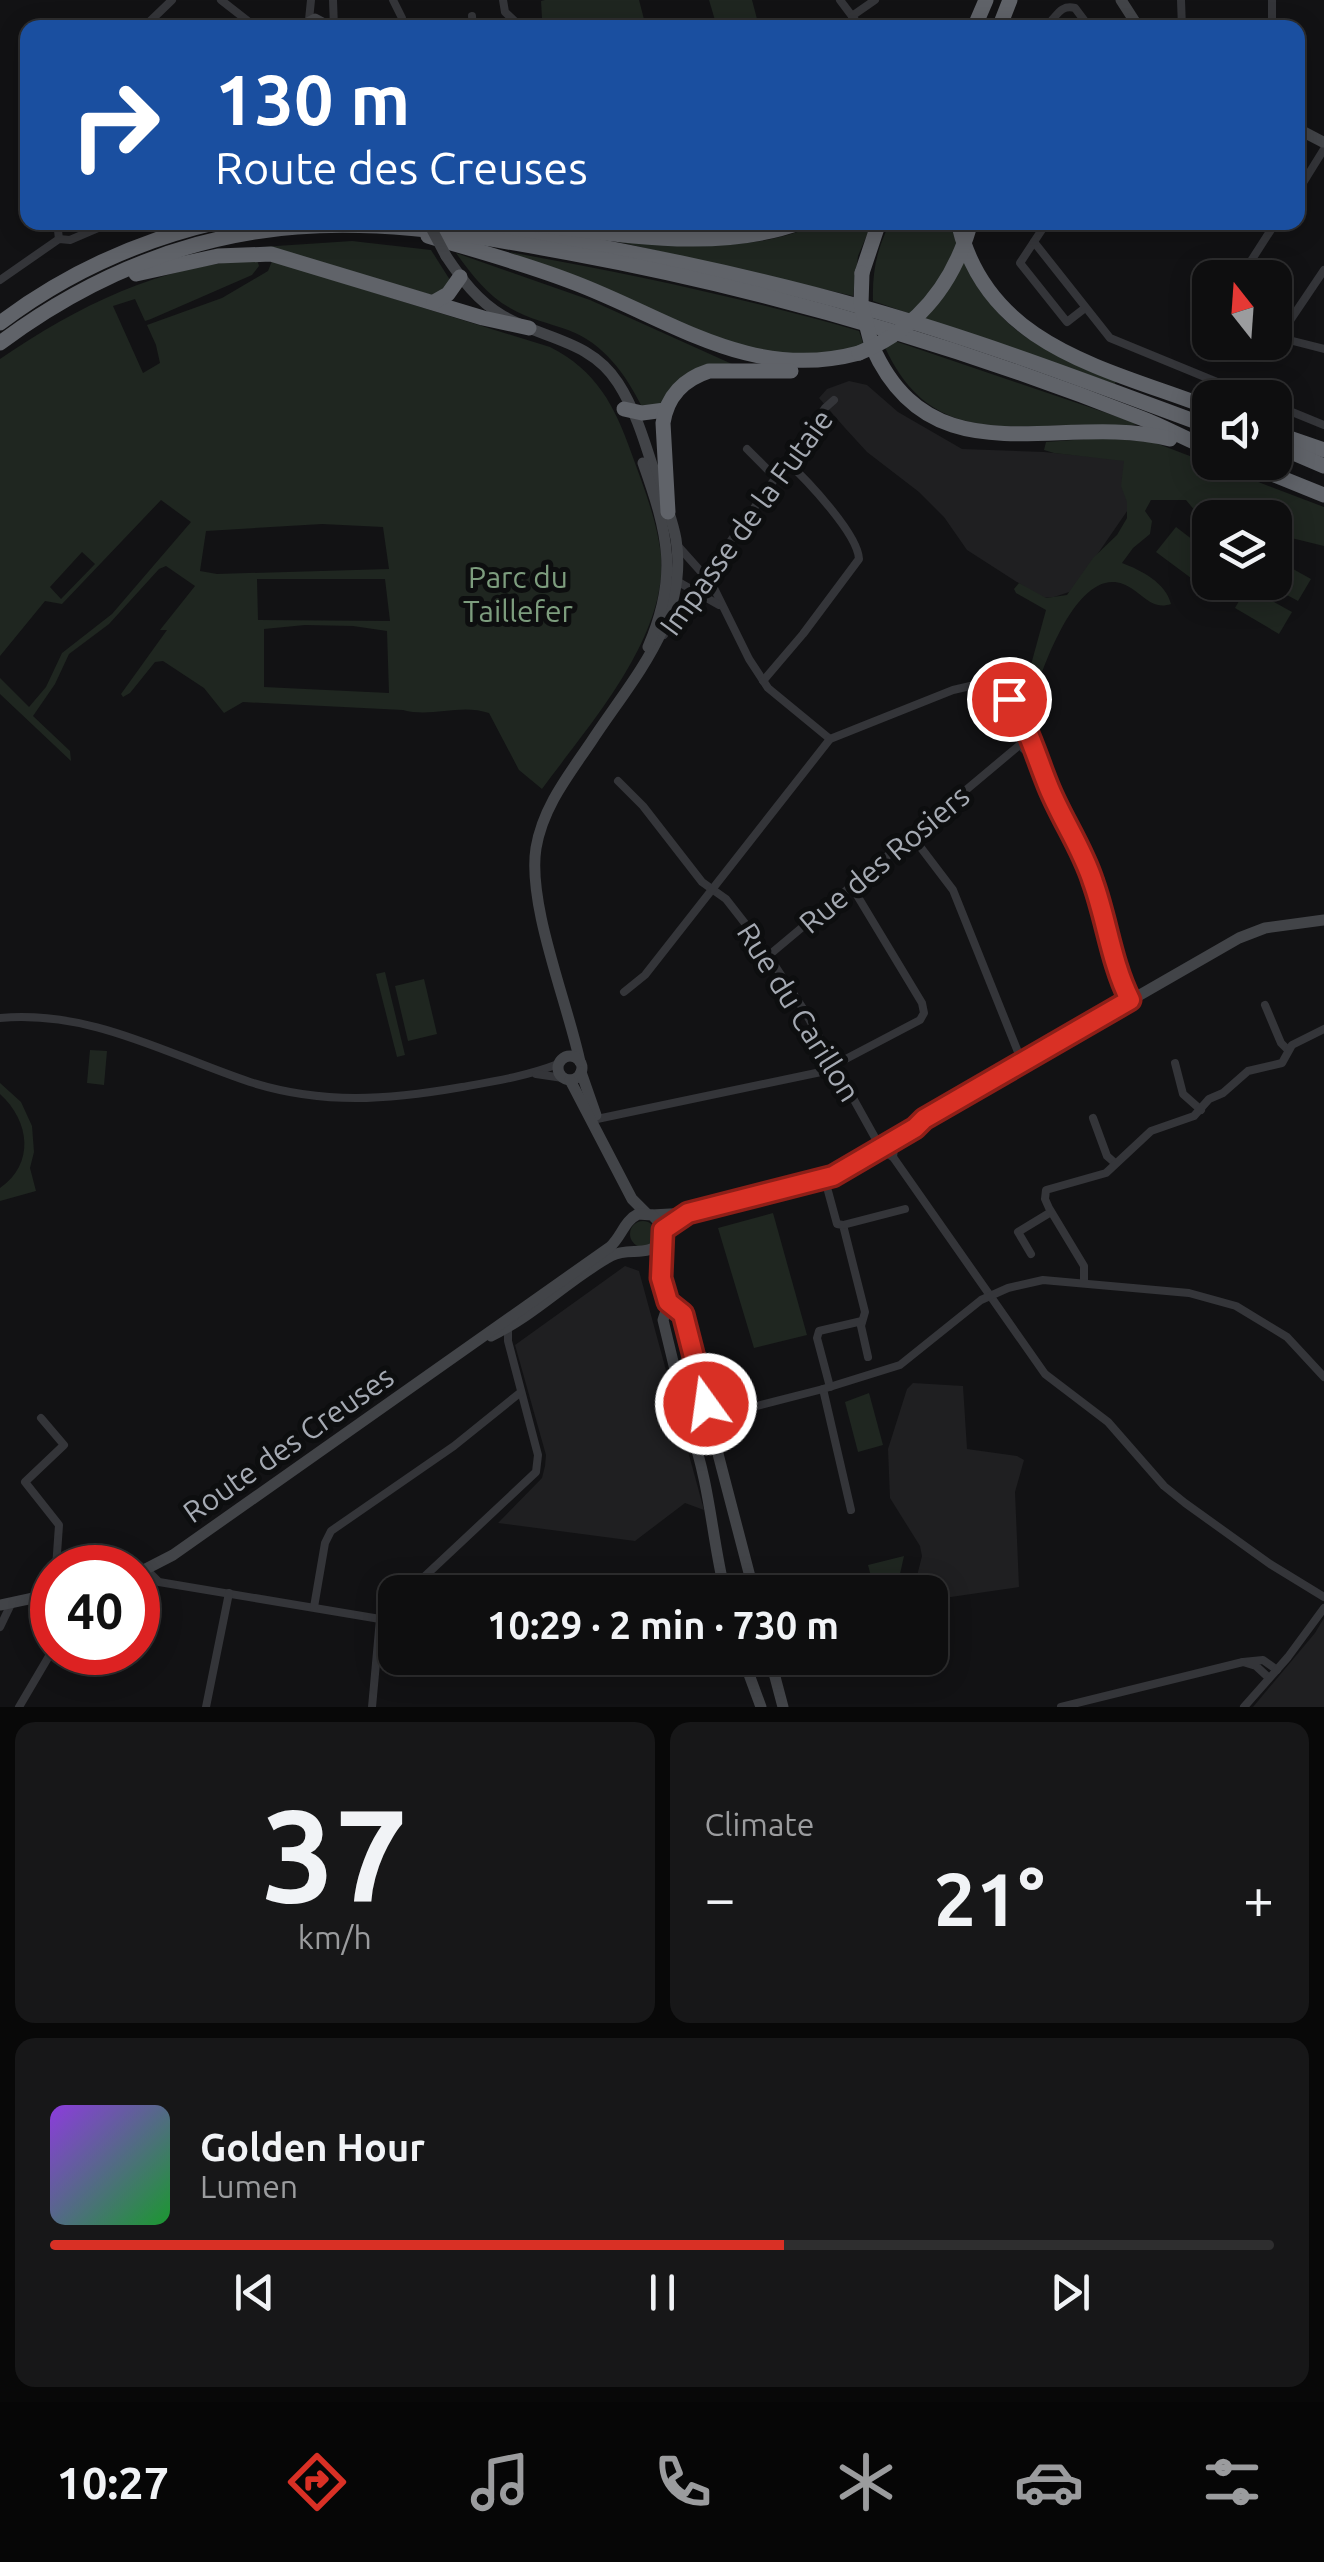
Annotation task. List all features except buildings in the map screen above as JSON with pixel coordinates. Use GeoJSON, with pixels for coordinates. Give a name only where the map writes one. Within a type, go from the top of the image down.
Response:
{"type":"FeatureCollection","features":[{"type":"Feature","properties":{"kind":"highway"},"geometry":{"type":"LineString","coordinates":[[0,323],[48,290],[165,230]]}},
{"type":"Feature","properties":{"kind":"highway"},"geometry":{"type":"LineString","coordinates":[[109,259],[190,230]]}},
{"type":"Feature","properties":{"kind":"highway"},"geometry":{"type":"LineString","coordinates":[[0,343],[96,283],[162,256],[224,238],[284,230]]}},
{"type":"Feature","properties":{"kind":"highway"},"geometry":{"type":"LineString","coordinates":[[408,230],[544,271],[751,356],[805,363],[866,350]]}},
{"type":"Feature","properties":{"kind":"highway"},"geometry":{"type":"LineString","coordinates":[[432,230],[604,260],[840,315],[1008,368],[1192,441]]}},
{"type":"Feature","properties":{"kind":"highway"},"geometry":{"type":"LineString","coordinates":[[513,230],[710,269],[869,309],[1192,420]]}},
{"type":"Feature","properties":{"kind":"highway"},"geometry":{"type":"LineString","coordinates":[[588,230],[720,238],[775,230]]}},
{"type":"Feature","properties":{"kind":"highway"},"geometry":{"type":"LineString","coordinates":[[876,230],[862,273],[860,304],[866,350],[913,403],[927,413],[973,432],[1028,435],[1120,429],[1192,445]]}},
{"type":"Feature","properties":{"kind":"highway"},"geometry":{"type":"LineString","coordinates":[[961,230],[974,270],[1000,308],[1038,339],[1192,408]]}},
{"type":"Feature","properties":{"kind":"highway"},"geometry":{"type":"LineString","coordinates":[[668,512],[665,410],[687,381],[709,371],[795,371],[866,350],[894,336],[934,300],[954,269],[968,230]]}},
{"type":"Feature","properties":{"kind":"highway"},"geometry":{"type":"LineString","coordinates":[[96,283],[188,262],[254,253],[287,258],[529,328]]}},
{"type":"Feature","properties":{"kind":"highway"},"geometry":{"type":"LineString","coordinates":[[434,302],[448,294],[460,277]]}},
{"type":"Feature","properties":{"kind":"highway"},"geometry":{"type":"LineString","coordinates":[[1081,359],[1192,401]]}},
{"type":"Feature","properties":{"kind":"highway"},"geometry":{"type":"LineString","coordinates":[[629,410],[665,410]]}},
{"type":"Feature","properties":{"kind":"highway"},"geometry":{"type":"LineString","coordinates":[[1292,438],[1324,450]]}},
{"type":"Feature","properties":{"kind":"highway"},"geometry":{"type":"LineString","coordinates":[[1292,455],[1324,467]]}},
{"type":"Feature","properties":{"kind":"highway"},"geometry":{"type":"LineString","coordinates":[[1287,480],[1324,495]]}},
{"type":"Feature","properties":{"kind":"street"},"geometry":{"type":"LineString","coordinates":[[151,20],[172,0]]}},
{"type":"Feature","properties":{"kind":"street"},"geometry":{"type":"LineString","coordinates":[[221,0],[247,20]]}},
{"type":"Feature","properties":{"kind":"street"},"geometry":{"type":"LineString","coordinates":[[840,0],[855,20]]}},
{"type":"Feature","properties":{"kind":"street"},"geometry":{"type":"LineString","coordinates":[[852,16],[875,0]]}},
{"type":"Feature","properties":{"kind":"street"},"geometry":{"type":"LineString","coordinates":[[1052,20],[1070,6],[1084,20]]}},
{"type":"Feature","properties":{"kind":"street"},"geometry":{"type":"LineString","coordinates":[[1305,178],[1324,144]]}},
{"type":"Feature","properties":{"kind":"street"},"geometry":{"type":"LineString","coordinates":[[58,230],[59,239]]}},
{"type":"Feature","properties":{"kind":"street"},"geometry":{"type":"LineString","coordinates":[[0,280],[59,239],[70,240],[93,230]]}},
{"type":"Feature","properties":{"kind":"street"},"geometry":{"type":"LineString","coordinates":[[432,230],[460,277],[484,302],[548,335],[596,369],[629,410],[668,512],[676,544],[673,607],[658,645],[638,669],[549,806],[536,850],[538,898],[569,1025],[573,1073],[632,1199],[650,1214],[662,1235],[661,1278],[668,1302],[664,1320],[714,1518],[714,1545],[721,1575]]}},
{"type":"Feature","properties":{"kind":"street"},"geometry":{"type":"LineString","coordinates":[[1042,230],[1020,263],[1067,322],[1085,308]]}},
{"type":"Feature","properties":{"kind":"street"},"geometry":{"type":"LineString","coordinates":[[1252,260],[1271,230]]}},
{"type":"Feature","properties":{"kind":"street"},"geometry":{"type":"LineString","coordinates":[[1034,242],[1110,338],[1212,380]]}},
{"type":"Feature","properties":{"kind":"street"},"geometry":{"type":"LineString","coordinates":[[1324,270],[1286,328],[1289,340],[1324,349]]}},
{"type":"Feature","properties":{"kind":"street","name":"Impasse de la Futaie"},"geometry":{"type":"LineString","coordinates":[[658,645],[834,400]]}},
{"type":"Feature","properties":{"kind":"street"},"geometry":{"type":"LineString","coordinates":[[629,410],[666,534],[674,576],[638,669]]}},
{"type":"Feature","properties":{"kind":"street"},"geometry":{"type":"LineString","coordinates":[[1292,412],[1324,425]]}},
{"type":"Feature","properties":{"kind":"street"},"geometry":{"type":"LineString","coordinates":[[747,449],[776,477]]}},
{"type":"Feature","properties":{"kind":"street"},"geometry":{"type":"LineString","coordinates":[[762,681],[860,559],[855,543],[786,462]]}},
{"type":"Feature","properties":{"kind":"street"},"geometry":{"type":"LineString","coordinates":[[676,544],[706,574],[762,681],[830,739]]}},
{"type":"Feature","properties":{"kind":"street"},"geometry":{"type":"LineString","coordinates":[[674,576],[696,564]]}},
{"type":"Feature","properties":{"kind":"street"},"geometry":{"type":"LineString","coordinates":[[674,576],[723,608]]}},
{"type":"Feature","properties":{"kind":"street"},"geometry":{"type":"LineString","coordinates":[[711,888],[830,739],[972,684],[997,689],[1013,705],[1093,880],[1116,970],[1130,1000]]}},
{"type":"Feature","properties":{"kind":"street","name":"Rue des Rosiers"},"geometry":{"type":"LineString","coordinates":[[768,956],[1000,762],[1028,745]]}},
{"type":"Feature","properties":{"kind":"street","name":"Rue du Carillon"},"geometry":{"type":"LineString","coordinates":[[618,781],[643,806],[702,882],[726,900],[768,956],[804,1010],[878,1146]]}},
{"type":"Feature","properties":{"kind":"street"},"geometry":{"type":"LineString","coordinates":[[912,836],[953,890],[1022,1062]]}},
{"type":"Feature","properties":{"kind":"street"},"geometry":{"type":"LineString","coordinates":[[597,1120],[804,1077],[915,1024],[924,1013],[922,1003],[852,887]]}},
{"type":"Feature","properties":{"kind":"street","name":"Rue du Carillon"},"geometry":{"type":"LineString","coordinates":[[624,992],[645,975],[711,888]]}},
{"type":"Feature","properties":{"kind":"street"},"geometry":{"type":"LineString","coordinates":[[626,1226],[638,1214],[688,1213],[815,1182],[1239,938],[1265,928],[1321,918]]}},
{"type":"Feature","properties":{"kind":"street"},"geometry":{"type":"LineString","coordinates":[[1265,1005],[1280,1044],[1288,1050]]}},
{"type":"Feature","properties":{"kind":"street"},"geometry":{"type":"LineString","coordinates":[[0,1018],[52,1017],[93,1024],[254,1083],[322,1099],[401,1098],[536,1074],[573,1073]]}},
{"type":"Feature","properties":{"kind":"street"},"geometry":{"type":"LineString","coordinates":[[560,1061],[569,1025]]}},
{"type":"Feature","properties":{"kind":"street"},"geometry":{"type":"LineString","coordinates":[[1288,1050],[1324,1029]]}},
{"type":"Feature","properties":{"kind":"street"},"geometry":{"type":"LineString","coordinates":[[1084,1282],[1084,1266],[1051,1212],[1046,1190],[1106,1173],[1151,1131],[1201,1110],[1209,1099],[1248,1071],[1282,1063],[1288,1050]]}},
{"type":"Feature","properties":{"kind":"street"},"geometry":{"type":"LineString","coordinates":[[536,1074],[572,1056],[573,1073]]}},
{"type":"Feature","properties":{"kind":"street"},"geometry":{"type":"LineString","coordinates":[[560,1061],[573,1073],[608,1151]]}},
{"type":"Feature","properties":{"kind":"street"},"geometry":{"type":"LineString","coordinates":[[1175,1063],[1184,1094],[1201,1110]]}},
{"type":"Feature","properties":{"kind":"street"},"geometry":{"type":"LineString","coordinates":[[1093,1118],[1107,1156],[1116,1163]]}},
{"type":"Feature","properties":{"kind":"street"},"geometry":{"type":"LineString","coordinates":[[878,1146],[895,1140],[924,1119]]}},
{"type":"Feature","properties":{"kind":"street"},"geometry":{"type":"LineString","coordinates":[[892,1157],[895,1140]]}},
{"type":"Feature","properties":{"kind":"street"},"geometry":{"type":"LineString","coordinates":[[878,1146],[892,1157],[1045,1374],[1108,1422],[1185,1504],[1324,1597]]}},
{"type":"Feature","properties":{"kind":"street"},"geometry":{"type":"LineString","coordinates":[[623,1182],[626,1243],[640,1252],[661,1278]]}},
{"type":"Feature","properties":{"kind":"street"},"geometry":{"type":"LineString","coordinates":[[828,1191],[837,1224],[843,1226],[905,1209]]}},
{"type":"Feature","properties":{"kind":"street"},"geometry":{"type":"LineString","coordinates":[[1031,1254],[1018,1232],[1051,1212]]}},
{"type":"Feature","properties":{"kind":"street"},"geometry":{"type":"LineString","coordinates":[[640,1252],[654,1249],[662,1235],[688,1213]]}},
{"type":"Feature","properties":{"kind":"street","name":"Route des Creuses"},"geometry":{"type":"LineString","coordinates":[[160,1562],[610,1246],[626,1226]]}},
{"type":"Feature","properties":{"kind":"street"},"geometry":{"type":"LineString","coordinates":[[843,1226],[865,1312],[862,1321],[868,1358]]}},
{"type":"Feature","properties":{"kind":"street","name":"Route des Creuses"},"geometry":{"type":"LineString","coordinates":[[464,1350],[507,1328],[608,1258],[626,1251],[640,1252]]}},
{"type":"Feature","properties":{"kind":"street"},"geometry":{"type":"LineString","coordinates":[[687,1416],[709,1418],[900,1365],[991,1294],[1043,1280],[1189,1293],[1236,1306],[1287,1337],[1324,1376]]}},
{"type":"Feature","properties":{"kind":"street"},"geometry":{"type":"LineString","coordinates":[[668,1302],[683,1314],[750,1575]]}},
{"type":"Feature","properties":{"kind":"street"},"geometry":{"type":"LineString","coordinates":[[426,1575],[536,1472],[538,1455],[507,1328],[510,1319],[524,1306]]}},
{"type":"Feature","properties":{"kind":"street"},"geometry":{"type":"LineString","coordinates":[[851,1510],[818,1338],[819,1331],[862,1321]]}},
{"type":"Feature","properties":{"kind":"street"},"geometry":{"type":"LineString","coordinates":[[314,1607],[329,1534],[454,1446],[521,1392]]}},
{"type":"Feature","properties":{"kind":"street"},"geometry":{"type":"LineString","coordinates":[[40,1418],[64,1445],[24,1482],[59,1525],[58,1545]]}},
{"type":"Feature","properties":{"kind":"street"},"geometry":{"type":"LineString","coordinates":[[691,1432],[709,1418]]}},
{"type":"Feature","properties":{"kind":"street"},"geometry":{"type":"LineString","coordinates":[[160,1582],[378,1619]]}},
{"type":"Feature","properties":{"kind":"street"},"geometry":{"type":"LineString","coordinates":[[206,1707],[229,1592]]}},
{"type":"Feature","properties":{"kind":"street"},"geometry":{"type":"LineString","coordinates":[[0,1627],[6,1604]]}},
{"type":"Feature","properties":{"kind":"street"},"geometry":{"type":"LineString","coordinates":[[1244,1707],[1324,1608]]}},
{"type":"Feature","properties":{"kind":"street"},"geometry":{"type":"LineString","coordinates":[[372,1707],[378,1641]]}},
{"type":"Feature","properties":{"kind":"street"},"geometry":{"type":"LineString","coordinates":[[1062,1707],[1243,1662],[1260,1660],[1277,1670]]}},
{"type":"Feature","properties":{"kind":"street"},"geometry":{"type":"LineString","coordinates":[[1243,1662],[1256,1666],[1269,1678]]}},
{"type":"Feature","properties":{"kind":"street"},"geometry":{"type":"LineString","coordinates":[[19,1707],[38,1675]]}},
{"type":"Feature","properties":{"kind":"street"},"geometry":{"type":"LineString","coordinates":[[750,1675],[762,1707],[782,1705],[774,1675]]}},
{"type":"Feature","properties":{"kind":"shaded area"},"geometry":{"type":"Polygon","coordinates":[[[849,381],[867,385],[898,412],[962,449],[1126,460],[1143,488],[1072,591],[1042,598],[967,550],[944,517],[867,452],[819,398],[827,389],[849,381]]]}},
{"type":"Feature","properties":{"kind":"shaded area"},"geometry":{"type":"Polygon","coordinates":[[[625,1266],[639,1271],[704,1510],[685,1503],[635,1541],[498,1523],[542,1478],[545,1466],[546,1455],[515,1345],[625,1266]]]}},
{"type":"Feature","properties":{"kind":"shaded area"},"geometry":{"type":"Polygon","coordinates":[[[913,1383],[963,1386],[967,1449],[1024,1460],[1015,1492],[1019,1587],[948,1597],[948,1575],[917,1575],[920,1546],[890,1498],[888,1449],[907,1389],[913,1383]]]}},
{"type":"Feature","properties":{"kind":"shaded area"},"geometry":{"type":"Polygon","coordinates":[[[1324,1618],[1324,1707],[1253,1707],[1315,1633],[1324,1618]]]}},
{"type":"Feature","properties":{"kind":"green space"},"geometry":{"type":"Polygon","coordinates":[[[639,0],[644,20],[540,20],[541,1],[639,0]]]}},
{"type":"Feature","properties":{"kind":"green space"},"geometry":{"type":"Polygon","coordinates":[[[709,0],[752,0],[757,20],[715,20],[709,0]]]}},
{"type":"Feature","properties":{"kind":"green space"},"geometry":{"type":"Polygon","coordinates":[[[869,230],[858,256],[853,296],[619,242],[721,245],[795,233],[869,230]]]}},
{"type":"Feature","properties":{"kind":"green space"},"geometry":{"type":"Polygon","coordinates":[[[887,230],[955,230],[979,285],[1011,325],[1054,354],[1116,381],[1115,384],[873,301],[876,260],[887,230]]]}},
{"type":"Feature","properties":{"kind":"green space"},"geometry":{"type":"Polygon","coordinates":[[[352,241],[431,250],[450,280],[442,291],[432,295],[261,247],[352,241]]]}},
{"type":"Feature","properties":{"kind":"green space"},"geometry":{"type":"Polygon","coordinates":[[[509,252],[685,287],[816,319],[859,331],[864,346],[813,358],[740,347],[509,252]]]}},
{"type":"Feature","properties":{"kind":"green space"},"geometry":{"type":"Polygon","coordinates":[[[456,253],[590,300],[732,364],[659,406],[642,407],[629,383],[603,352],[581,336],[502,303],[480,284],[456,253]]]}},
{"type":"Feature","properties":{"kind":"green space","name":"Parc du Taillefer"},"geometry":{"type":"Polygon","coordinates":[[[257,260],[259,266],[252,275],[145,321],[135,299],[113,306],[143,373],[160,363],[147,325],[222,298],[268,271],[272,261],[550,347],[580,367],[602,391],[625,435],[653,516],[661,555],[660,586],[639,649],[602,709],[542,789],[519,770],[489,713],[478,710],[414,712],[243,702],[224,713],[204,688],[163,661],[155,662],[123,697],[121,694],[167,630],[160,630],[195,586],[166,566],[109,624],[69,654],[33,716],[70,751],[71,761],[0,694],[0,678],[29,707],[46,687],[62,653],[112,614],[191,522],[161,500],[62,604],[45,601],[0,656],[0,359],[90,305],[122,291],[222,263],[257,260]],[[322,524],[206,531],[200,571],[217,574],[389,569],[383,527],[322,524]],[[82,552],[50,587],[61,599],[95,564],[82,552]],[[257,579],[258,620],[390,621],[385,579],[257,579]],[[305,625],[264,629],[264,687],[389,693],[387,631],[305,625]]]}},
{"type":"Feature","properties":{"kind":"green space"},"geometry":{"type":"Polygon","coordinates":[[[880,336],[1139,424],[1008,426],[956,418],[914,391],[896,368],[880,336]]]}},
{"type":"Feature","properties":{"kind":"green space"},"geometry":{"type":"Polygon","coordinates":[[[1101,438],[1153,442],[1192,457],[1192,480],[1253,480],[1324,507],[1324,546],[1292,538],[1292,500],[1192,500],[1192,507],[1186,500],[1151,500],[1145,511],[1152,521],[1150,534],[1122,563],[1158,584],[1171,604],[1152,603],[1123,584],[1107,583],[1092,590],[1065,622],[1034,696],[1029,672],[1046,610],[1014,589],[1019,583],[1046,598],[1067,595],[1127,518],[1121,486],[1124,461],[1054,453],[1044,450],[1046,442],[1101,438]]]}},
{"type":"Feature","properties":{"kind":"green space"},"geometry":{"type":"Polygon","coordinates":[[[1176,527],[1192,539],[1192,577],[1191,578],[1156,552],[1176,527]]]}},
{"type":"Feature","properties":{"kind":"green space"},"geometry":{"type":"Polygon","coordinates":[[[1292,568],[1311,579],[1298,601],[1292,598],[1292,568]]]}},
{"type":"Feature","properties":{"kind":"green space"},"geometry":{"type":"Polygon","coordinates":[[[1240,600],[1270,600],[1292,612],[1279,634],[1235,608],[1240,600]]]}},
{"type":"Feature","properties":{"kind":"green space"},"geometry":{"type":"Polygon","coordinates":[[[385,972],[405,1055],[397,1057],[376,974],[385,972]]]}},
{"type":"Feature","properties":{"kind":"green space"},"geometry":{"type":"Polygon","coordinates":[[[424,979],[437,1034],[408,1041],[395,986],[424,979]]]}},
{"type":"Feature","properties":{"kind":"green space"},"geometry":{"type":"Polygon","coordinates":[[[90,1050],[107,1051],[104,1085],[87,1083],[90,1050]]]}},
{"type":"Feature","properties":{"kind":"green space"},"geometry":{"type":"Polygon","coordinates":[[[0,1083],[21,1102],[32,1126],[34,1152],[30,1168],[36,1191],[0,1201],[0,1188],[19,1167],[24,1142],[18,1117],[0,1094],[0,1083]]]}},
{"type":"Feature","properties":{"kind":"green space"},"geometry":{"type":"Polygon","coordinates":[[[773,1213],[807,1335],[754,1348],[718,1228],[773,1213]]]}},
{"type":"Feature","properties":{"kind":"green space"},"geometry":{"type":"Polygon","coordinates":[[[643,1221],[652,1225],[656,1234],[652,1243],[643,1247],[634,1243],[630,1234],[634,1225],[643,1221]]]}},
{"type":"Feature","properties":{"kind":"green space"},"geometry":{"type":"Polygon","coordinates":[[[869,1393],[883,1445],[858,1452],[845,1402],[869,1393]]]}},
{"type":"Feature","properties":{"kind":"green space"},"geometry":{"type":"Polygon","coordinates":[[[904,1556],[900,1575],[871,1575],[868,1565],[904,1556]]]}},
{"type":"Feature","properties":{"kind":"route"},"geometry":{"type":"LineString","coordinates":[[706,1404],[683,1314],[668,1302],[661,1278],[663,1230],[688,1213],[833,1176],[1130,1000],[1116,970],[1093,880],[1021,716],[1009,699]]}}]}
